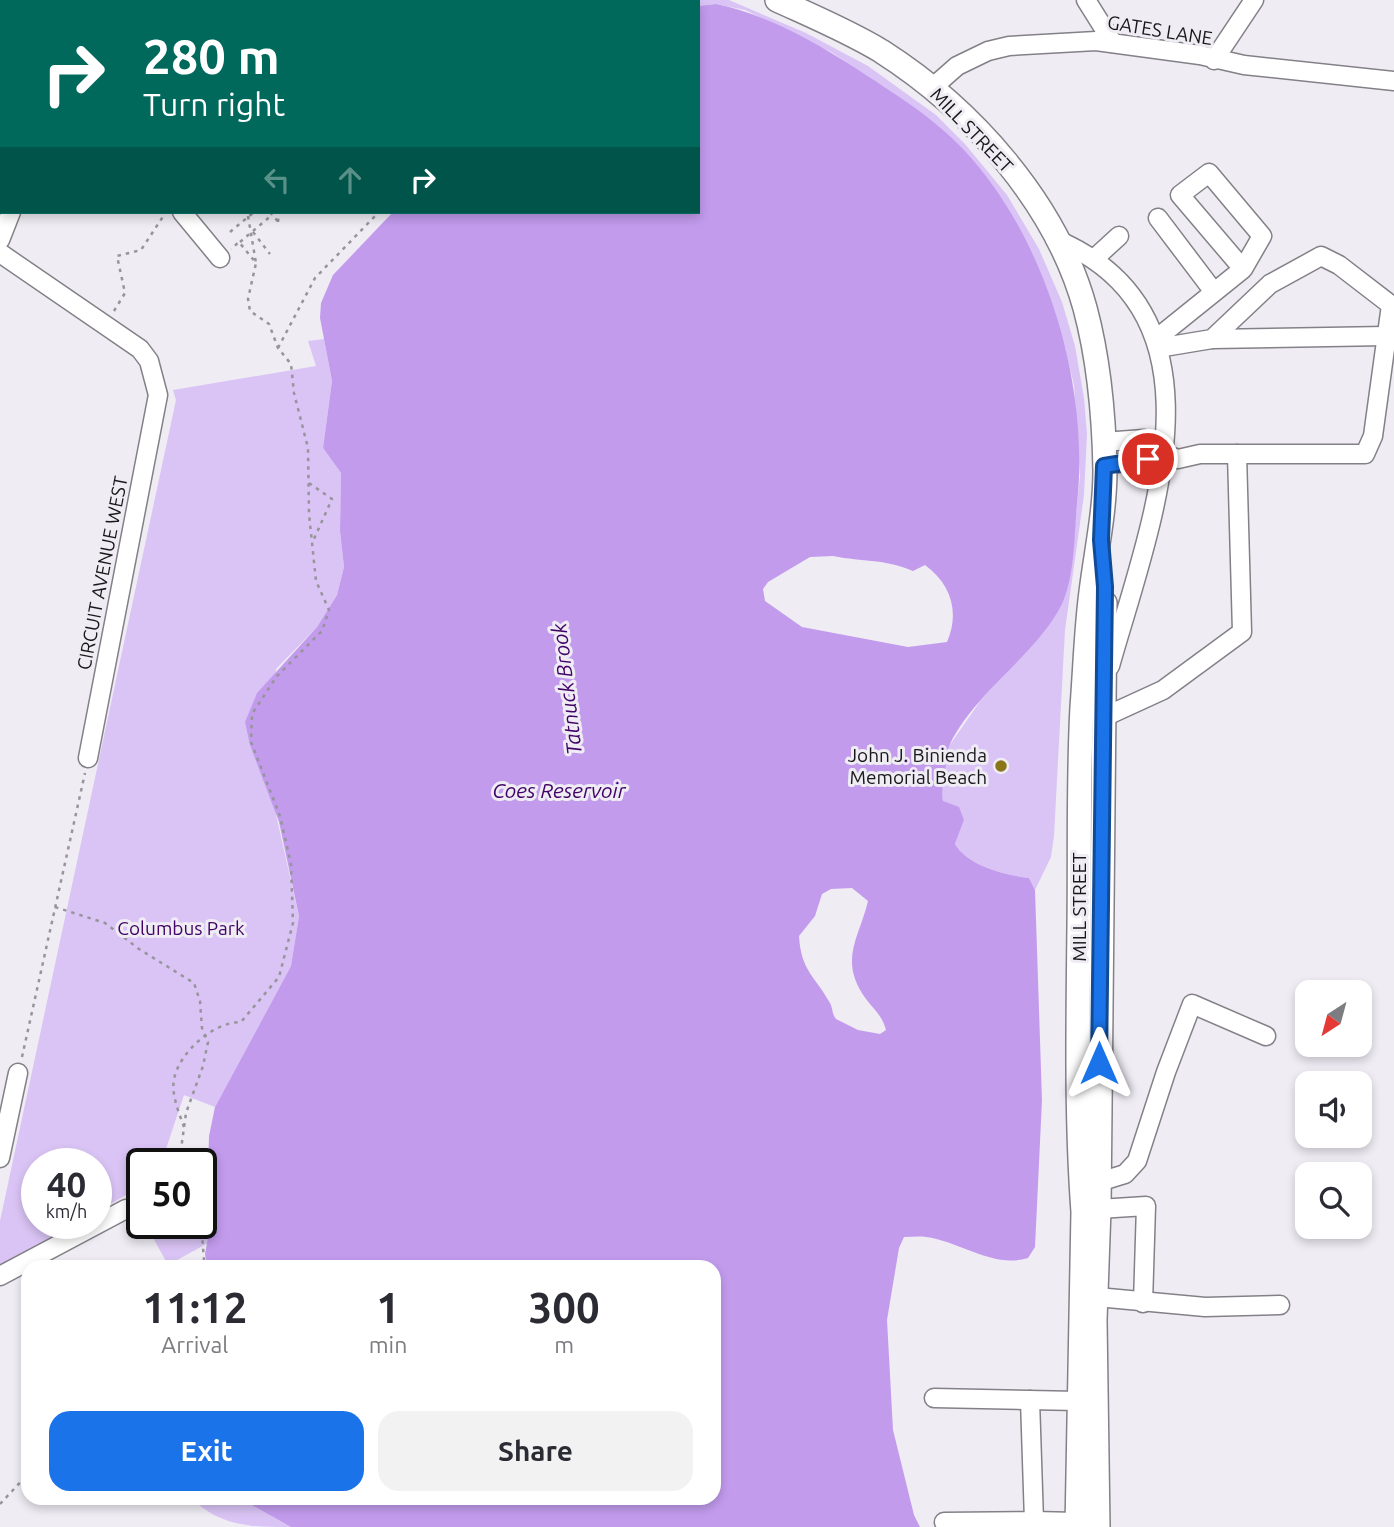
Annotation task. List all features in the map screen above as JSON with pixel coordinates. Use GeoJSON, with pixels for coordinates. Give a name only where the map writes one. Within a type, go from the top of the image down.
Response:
{"type":"FeatureCollection","features":[{"type":"Feature","properties":{"kind":"main road","name":"MILL STREET"},"geometry":{"type":"LineString","coordinates":[[777,0],[857,37],[932,88],[994,148],[1021,182],[1055,239],[1084,305],[1096,359],[1104,466],[1101,540],[1105,587],[1099,1209],[1078,1401],[1084,1525]]}},
{"type":"Feature","properties":{"kind":"main road","name":"MILL STREET"},"geometry":{"type":"LineString","coordinates":[[1084,1525],[1090,1309],[1079,1164],[1082,723],[1091,592],[1101,540]]}},
{"type":"Feature","properties":{"kind":"street"},"geometry":{"type":"LineString","coordinates":[[1086,0],[1112,43]]}},
{"type":"Feature","properties":{"kind":"street"},"geometry":{"type":"LineString","coordinates":[[1214,60],[1254,0]]}},
{"type":"Feature","properties":{"kind":"street","name":"GATES LANE"},"geometry":{"type":"LineString","coordinates":[[932,88],[957,66],[988,51],[1009,46],[1112,43],[1200,55],[1214,60],[1394,81]]}},
{"type":"Feature","properties":{"kind":"street"},"geometry":{"type":"LineString","coordinates":[[1157,344],[1243,269],[1262,236],[1209,173],[1180,195],[1243,269]]}},
{"type":"Feature","properties":{"kind":"street"},"geometry":{"type":"LineString","coordinates":[[0,240],[10,214]]}},
{"type":"Feature","properties":{"kind":"street"},"geometry":{"type":"LineString","coordinates":[[184,214],[220,258]]}},
{"type":"Feature","properties":{"kind":"street"},"geometry":{"type":"LineString","coordinates":[[1158,218],[1214,292]]}},
{"type":"Feature","properties":{"kind":"street"},"geometry":{"type":"LineString","coordinates":[[1095,258],[1119,236]]}},
{"type":"Feature","properties":{"kind":"street"},"geometry":{"type":"LineString","coordinates":[[1055,239],[1095,258],[1133,294],[1157,344],[1163,369],[1164,454],[1154,513],[1102,695]]}},
{"type":"Feature","properties":{"kind":"street"},"geometry":{"type":"LineString","coordinates":[[0,253],[107,324]]}},
{"type":"Feature","properties":{"kind":"street"},"geometry":{"type":"LineString","coordinates":[[1103,442],[1144,439],[1164,454],[1178,459],[1200,454],[1365,454],[1373,436],[1391,305],[1339,265],[1321,256],[1270,284],[1212,339]]}},
{"type":"Feature","properties":{"kind":"street","name":"CIRCUIT AVENUE WEST"},"geometry":{"type":"LineString","coordinates":[[88,758],[158,395],[149,361],[127,337],[107,324]]}},
{"type":"Feature","properties":{"kind":"street"},"geometry":{"type":"LineString","coordinates":[[1157,344],[1212,339],[1386,335]]}},
{"type":"Feature","properties":{"kind":"street"},"geometry":{"type":"LineString","coordinates":[[1104,466],[1164,454]]}},
{"type":"Feature","properties":{"kind":"street"},"geometry":{"type":"LineString","coordinates":[[1102,718],[1163,690],[1242,632],[1237,454]]}},
{"type":"Feature","properties":{"kind":"street"},"geometry":{"type":"LineString","coordinates":[[1099,1182],[1125,1174],[1137,1161],[1192,1004],[1266,1036]]}},
{"type":"Feature","properties":{"kind":"street"},"geometry":{"type":"LineString","coordinates":[[0,1158],[18,1073]]}},
{"type":"Feature","properties":{"kind":"street"},"geometry":{"type":"LineString","coordinates":[[1099,1209],[1146,1206],[1143,1303]]}},
{"type":"Feature","properties":{"kind":"street"},"geometry":{"type":"LineString","coordinates":[[30,1260],[126,1209]]}},
{"type":"Feature","properties":{"kind":"street"},"geometry":{"type":"LineString","coordinates":[[0,1276],[21,1265]]}},
{"type":"Feature","properties":{"kind":"street"},"geometry":{"type":"LineString","coordinates":[[1090,1309],[1143,1303],[1205,1307],[1280,1305]]}},
{"type":"Feature","properties":{"kind":"street"},"geometry":{"type":"LineString","coordinates":[[934,1398],[1078,1401]]}},
{"type":"Feature","properties":{"kind":"street"},"geometry":{"type":"LineString","coordinates":[[1030,1400],[1034,1521]]}},
{"type":"Feature","properties":{"kind":"street"},"geometry":{"type":"LineString","coordinates":[[944,1522],[1034,1521],[1084,1525]]}},
{"type":"Feature","properties":{"kind":"path"},"geometry":{"type":"LineString","coordinates":[[107,324],[125,293],[117,256],[141,250],[165,214]]}},
{"type":"Feature","properties":{"kind":"path"},"geometry":{"type":"LineString","coordinates":[[230,232],[251,214]]}},
{"type":"Feature","properties":{"kind":"path"},"geometry":{"type":"LineString","coordinates":[[220,258],[272,215],[279,223],[279,214]]}},
{"type":"Feature","properties":{"kind":"path"},"geometry":{"type":"LineString","coordinates":[[278,348],[316,278],[377,214]]}},
{"type":"Feature","properties":{"kind":"path"},"geometry":{"type":"LineString","coordinates":[[184,1127],[175,1100],[174,1079],[183,1062],[206,1037],[226,1022],[241,1022],[279,977],[293,923],[291,864],[280,816],[251,742],[252,714],[277,676],[323,631],[329,610],[316,581],[308,448],[294,393],[291,364],[278,348],[269,324],[250,311],[248,299],[256,263],[248,216]]}},
{"type":"Feature","properties":{"kind":"path"},"geometry":{"type":"LineString","coordinates":[[252,232],[270,254]]}},
{"type":"Feature","properties":{"kind":"path"},"geometry":{"type":"LineString","coordinates":[[240,243],[256,263]]}},
{"type":"Feature","properties":{"kind":"path"},"geometry":{"type":"LineString","coordinates":[[309,483],[332,499],[313,541]]}},
{"type":"Feature","properties":{"kind":"path"},"geometry":{"type":"LineString","coordinates":[[18,1073],[88,758]]}},
{"type":"Feature","properties":{"kind":"path"},"geometry":{"type":"LineString","coordinates":[[55,907],[105,923],[139,949],[194,983],[208,1042],[204,1066],[184,1127],[181,1148]]}},
{"type":"Feature","properties":{"kind":"path"},"geometry":{"type":"LineString","coordinates":[[202,1239],[204,1260]]}},
{"type":"Feature","properties":{"kind":"path"},"geometry":{"type":"LineString","coordinates":[[0,1504],[21,1482]]}},
{"type":"Feature","properties":{"kind":"green space","name":"John J. Binienda Memorial Beach"},"geometry":{"type":"Polygon","coordinates":[[[700,0],[729,0],[806,33],[868,66],[936,115],[965,144],[1007,195],[1039,249],[1062,302],[1075,346],[1087,434],[1084,495],[1065,630],[1054,836],[1051,857],[1035,890],[1029,878],[988,868],[961,852],[955,844],[964,820],[943,802],[941,791],[949,746],[981,700],[1050,622],[1062,603],[1069,580],[1080,476],[1074,385],[1065,348],[1034,260],[1014,221],[963,150],[898,96],[831,52],[745,10],[716,4],[700,6],[700,0]]]}},
{"type":"Feature","properties":{"kind":"green space","name":"Columbus Park"},"geometry":{"type":"Polygon","coordinates":[[[324,339],[332,381],[323,448],[341,473],[340,531],[344,567],[337,595],[317,627],[276,669],[272,797],[299,916],[291,966],[215,1107],[184,1095],[166,1148],[126,1148],[126,1195],[112,1203],[112,1148],[21,1148],[21,1239],[49,1239],[0,1267],[0,1221],[176,400],[173,390],[316,366],[308,341],[324,339]]]}},
{"type":"Feature","properties":{"kind":"green space"},"geometry":{"type":"Polygon","coordinates":[[[154,1239],[209,1239],[208,1243],[177,1260],[165,1260],[154,1239]]]}},
{"type":"Feature","properties":{"kind":"green space"},"geometry":{"type":"Polygon","coordinates":[[[199,1505],[252,1505],[291,1527],[238,1523],[225,1520],[199,1505]]]}},
{"type":"Feature","properties":{"kind":"water","name":"Coes Reservoir"},"geometry":{"type":"Polygon","coordinates":[[[716,4],[752,14],[788,29],[822,47],[912,106],[964,150],[993,186],[1019,226],[1040,270],[1069,364],[1079,459],[1072,568],[1062,604],[1051,622],[961,725],[950,744],[942,791],[943,801],[959,807],[964,820],[955,844],[961,852],[988,868],[1029,878],[1035,890],[1042,1100],[1035,1247],[1028,1258],[1015,1260],[989,1257],[923,1237],[904,1237],[899,1248],[887,1320],[893,1430],[914,1515],[920,1527],[291,1527],[252,1505],[721,1505],[721,1260],[206,1260],[208,1239],[217,1239],[217,1148],[209,1148],[215,1107],[291,966],[299,916],[279,822],[250,745],[245,722],[257,693],[317,627],[337,595],[344,567],[340,531],[341,473],[323,448],[332,381],[320,318],[321,303],[333,275],[391,214],[700,214],[700,6],[716,4]],[[833,556],[810,557],[768,582],[763,589],[765,601],[802,627],[908,647],[947,642],[953,609],[947,590],[925,565],[913,571],[833,556]],[[852,888],[831,889],[822,894],[815,916],[799,936],[803,957],[830,1003],[836,1019],[858,1030],[880,1034],[886,1030],[884,1025],[866,999],[853,973],[853,950],[868,901],[852,888]]]}},
{"type":"Feature","properties":{"kind":"place","name":"John J. Binienda Memorial Beach"},"geometry":{"type":"Point","coordinates":[1001,766]}},
{"type":"Feature","properties":{"kind":"route"},"geometry":{"type":"LineString","coordinates":[[1099,1063],[1105,587],[1101,540],[1104,466],[1148,459]]}},
{"type":"Feature","properties":{"kind":"water label","name":"Tatnuck Brook"},"geometry":{"type":"Point","coordinates":[567,689]}}]}
